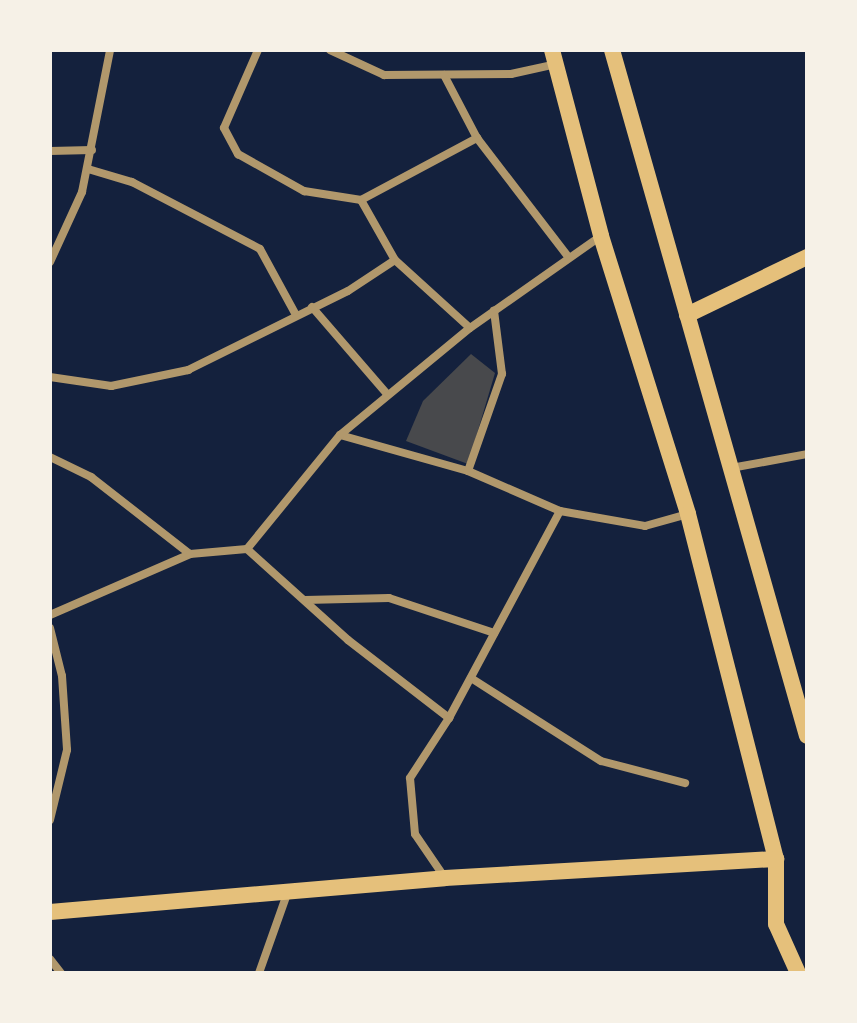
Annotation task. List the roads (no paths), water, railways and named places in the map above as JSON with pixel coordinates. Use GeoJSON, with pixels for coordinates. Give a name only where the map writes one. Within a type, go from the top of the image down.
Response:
{"type":"FeatureCollection","features":[{"type":"Feature","properties":{"kind":"main road"},"geometry":{"type":"LineString","coordinates":[[612,50],[807,736]]}},
{"type":"Feature","properties":{"kind":"main road"},"geometry":{"type":"LineString","coordinates":[[554,57],[601,236],[688,514],[776,859],[776,924],[786,973]]}},
{"type":"Feature","properties":{"kind":"main road"},"geometry":{"type":"LineString","coordinates":[[687,315],[807,257]]}},
{"type":"Feature","properties":{"kind":"main road"},"geometry":{"type":"LineString","coordinates":[[50,912],[445,878],[776,859]]}},
{"type":"Feature","properties":{"kind":"main road"},"geometry":{"type":"LineString","coordinates":[[776,924],[798,973]]}},
{"type":"Feature","properties":{"kind":"street"},"geometry":{"type":"LineString","coordinates":[[258,50],[224,128],[238,154],[304,191],[361,200],[477,138]]}},
{"type":"Feature","properties":{"kind":"street"},"geometry":{"type":"LineString","coordinates":[[330,50],[384,75],[511,74],[554,57]]}},
{"type":"Feature","properties":{"kind":"street"},"geometry":{"type":"LineString","coordinates":[[50,262],[88,169],[106,51]]}},
{"type":"Feature","properties":{"kind":"street"},"geometry":{"type":"LineString","coordinates":[[444,75],[477,138],[569,258]]}},
{"type":"Feature","properties":{"kind":"street"},"geometry":{"type":"LineString","coordinates":[[50,151],[92,150]]}},
{"type":"Feature","properties":{"kind":"street"},"geometry":{"type":"LineString","coordinates":[[88,169],[132,182],[260,249],[296,315]]}},
{"type":"Feature","properties":{"kind":"street"},"geometry":{"type":"LineString","coordinates":[[361,200],[395,260],[470,328]]}},
{"type":"Feature","properties":{"kind":"street"},"geometry":{"type":"LineString","coordinates":[[50,615],[190,554],[247,549],[340,435],[470,328],[601,236]]}},
{"type":"Feature","properties":{"kind":"street"},"geometry":{"type":"LineString","coordinates":[[50,377],[111,386],[188,370],[312,307],[395,260]]}},
{"type":"Feature","properties":{"kind":"street"},"geometry":{"type":"LineString","coordinates":[[312,307],[388,395]]}},
{"type":"Feature","properties":{"kind":"street"},"geometry":{"type":"LineString","coordinates":[[468,471],[502,374],[494,311]]}},
{"type":"Feature","properties":{"kind":"street"},"geometry":{"type":"LineString","coordinates":[[340,435],[468,471],[560,511],[645,526],[688,514]]}},
{"type":"Feature","properties":{"kind":"street"},"geometry":{"type":"LineString","coordinates":[[730,468],[807,454]]}},
{"type":"Feature","properties":{"kind":"street"},"geometry":{"type":"LineString","coordinates":[[50,457],[91,477],[190,554]]}},
{"type":"Feature","properties":{"kind":"street"},"geometry":{"type":"LineString","coordinates":[[445,878],[415,834],[410,778],[449,718],[560,511]]}},
{"type":"Feature","properties":{"kind":"street"},"geometry":{"type":"LineString","coordinates":[[247,549],[304,600],[449,718]]}},
{"type":"Feature","properties":{"kind":"street"},"geometry":{"type":"LineString","coordinates":[[304,600],[389,598],[494,633]]}},
{"type":"Feature","properties":{"kind":"street"},"geometry":{"type":"LineString","coordinates":[[50,628],[62,676],[67,750],[50,820]]}},
{"type":"Feature","properties":{"kind":"street"},"geometry":{"type":"LineString","coordinates":[[471,678],[601,761],[685,783]]}},
{"type":"Feature","properties":{"kind":"street"},"geometry":{"type":"LineString","coordinates":[[259,973],[287,894]]}},
{"type":"Feature","properties":{"kind":"street"},"geometry":{"type":"LineString","coordinates":[[50,959],[61,973]]}}]}
